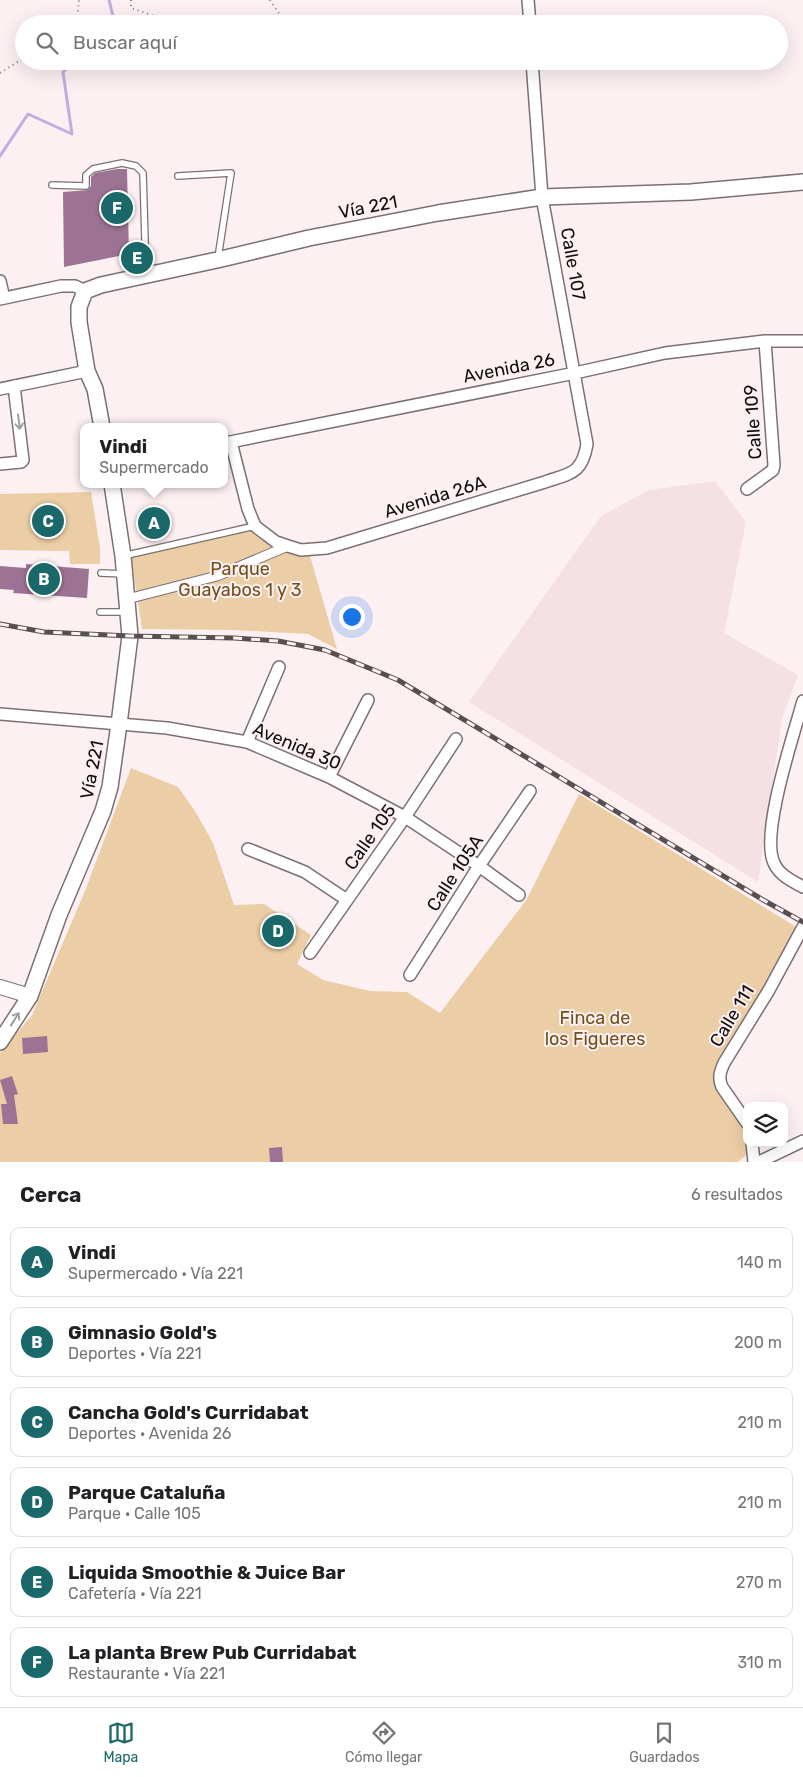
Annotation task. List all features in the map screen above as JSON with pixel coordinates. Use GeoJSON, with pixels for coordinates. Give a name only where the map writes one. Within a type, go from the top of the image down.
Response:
{"type":"FeatureCollection","features":[{"type":"Feature","properties":{"kind":"main road","name":"Vía 221"},"geometry":{"type":"LineString","coordinates":[[85,291],[102,284],[218,260],[309,238],[401,220],[542,197],[691,192],[803,182]]}},
{"type":"Feature","properties":{"kind":"main road"},"geometry":{"type":"LineString","coordinates":[[85,291],[78,306],[87,371],[96,389],[101,423]]}},
{"type":"Feature","properties":{"kind":"main road","name":"Vía 221"},"geometry":{"type":"LineString","coordinates":[[0,1042],[30,996],[59,915],[103,811],[110,787],[130,636],[123,556],[113,488]]}},
{"type":"Feature","properties":{"kind":"street"},"geometry":{"type":"LineString","coordinates":[[528,0],[529,15]]}},
{"type":"Feature","properties":{"kind":"street","name":"Calle 107"},"geometry":{"type":"LineString","coordinates":[[533,70],[542,197],[587,444],[584,459],[577,470]]}},
{"type":"Feature","properties":{"kind":"street"},"geometry":{"type":"LineString","coordinates":[[0,281],[2,299],[61,286],[75,286],[85,291]]}},
{"type":"Feature","properties":{"kind":"street","name":"Avenida 26"},"geometry":{"type":"LineString","coordinates":[[228,443],[665,353],[765,341],[803,341]]}},
{"type":"Feature","properties":{"kind":"street","name":"Calle 109"},"geometry":{"type":"LineString","coordinates":[[747,489],[773,470],[774,465],[765,341]]}},
{"type":"Feature","properties":{"kind":"street"},"geometry":{"type":"LineString","coordinates":[[0,389],[87,371]]}},
{"type":"Feature","properties":{"kind":"street"},"geometry":{"type":"LineString","coordinates":[[0,464],[21,462],[23,457],[14,386]]}},
{"type":"Feature","properties":{"kind":"street"},"geometry":{"type":"LineString","coordinates":[[228,443],[255,526],[276,542],[288,546]]}},
{"type":"Feature","properties":{"kind":"street","name":"Avenida 26A"},"geometry":{"type":"LineString","coordinates":[[288,546],[301,550],[327,548],[545,482],[577,470]]}},
{"type":"Feature","properties":{"kind":"street"},"geometry":{"type":"LineString","coordinates":[[128,606],[218,576],[288,546]]}},
{"type":"Feature","properties":{"kind":"street"},"geometry":{"type":"LineString","coordinates":[[248,742],[279,667]]}},
{"type":"Feature","properties":{"kind":"street"},"geometry":{"type":"LineString","coordinates":[[329,777],[368,700]]}},
{"type":"Feature","properties":{"kind":"street"},"geometry":{"type":"LineString","coordinates":[[803,701],[770,828],[772,861],[777,869],[790,880],[803,887]]}},
{"type":"Feature","properties":{"kind":"street","name":"Avenida 30"},"geometry":{"type":"LineString","coordinates":[[0,714],[166,728],[248,742],[329,777],[405,817],[480,866],[519,895]]}},
{"type":"Feature","properties":{"kind":"street","name":"Calle 105"},"geometry":{"type":"LineString","coordinates":[[310,953],[405,817],[456,739]]}},
{"type":"Feature","properties":{"kind":"street","name":"Calle 105A"},"geometry":{"type":"LineString","coordinates":[[410,975],[530,790]]}},
{"type":"Feature","properties":{"kind":"street"},"geometry":{"type":"LineString","coordinates":[[248,849],[305,872],[347,900]]}},
{"type":"Feature","properties":{"kind":"street","name":"Calle 111"},"geometry":{"type":"LineString","coordinates":[[743,1117],[722,1087],[719,1074],[803,927]]}},
{"type":"Feature","properties":{"kind":"street"},"geometry":{"type":"LineString","coordinates":[[0,987],[30,996]]}},
{"type":"Feature","properties":{"kind":"street"},"geometry":{"type":"LineString","coordinates":[[759,1162],[803,1140]]}},
{"type":"Feature","properties":{"kind":"street"},"geometry":{"type":"LineString","coordinates":[[752,1147],[754,1162]]}},
{"type":"Feature","properties":{"kind":"lane"},"geometry":{"type":"LineString","coordinates":[[52,185],[86,186],[86,175],[93,169],[122,163],[136,166],[143,174],[146,274]]}},
{"type":"Feature","properties":{"kind":"lane"},"geometry":{"type":"LineString","coordinates":[[178,176],[231,173],[218,260]]}},
{"type":"Feature","properties":{"kind":"lane"},"geometry":{"type":"LineString","coordinates":[[123,556],[255,526]]}},
{"type":"Feature","properties":{"kind":"lane"},"geometry":{"type":"LineString","coordinates":[[101,573],[125,574]]}},
{"type":"Feature","properties":{"kind":"lane"},"geometry":{"type":"LineString","coordinates":[[100,612],[128,606]]}},
{"type":"Feature","properties":{"kind":"path"},"geometry":{"type":"LineString","coordinates":[[78,15],[79,0]]}},
{"type":"Feature","properties":{"kind":"path"},"geometry":{"type":"LineString","coordinates":[[131,0],[131,8],[151,15]]}},
{"type":"Feature","properties":{"kind":"path"},"geometry":{"type":"LineString","coordinates":[[270,0],[280,15]]}},
{"type":"Feature","properties":{"kind":"path"},"geometry":{"type":"LineString","coordinates":[[0,73],[15,64]]}},
{"type":"Feature","properties":{"kind":"shaded area"},"geometry":{"type":"Polygon","coordinates":[[[715,481],[746,522],[724,633],[798,675],[782,719],[758,882],[469,702],[601,516],[649,490],[715,481]]]}},
{"type":"Feature","properties":{"kind":"green space"},"geometry":{"type":"Polygon","coordinates":[[[91,492],[100,548],[100,564],[70,564],[69,551],[0,550],[0,494],[91,492]]]}},
{"type":"Feature","properties":{"kind":"green space","name":"Parque Guayabos 1 y 3"},"geometry":{"type":"Polygon","coordinates":[[[251,522],[272,539],[308,549],[337,649],[308,634],[233,630],[142,629],[130,550],[193,537],[251,522]]]}},
{"type":"Feature","properties":{"kind":"green space","name":"Finca de los Figueres"},"geometry":{"type":"Polygon","coordinates":[[[131,768],[178,787],[195,811],[213,843],[234,905],[264,904],[311,935],[297,964],[323,980],[370,991],[407,992],[440,1013],[527,899],[579,794],[803,931],[803,940],[721,1076],[743,1115],[743,1147],[746,1147],[746,1155],[738,1162],[0,1162],[0,1053],[32,1015],[85,891],[131,768]]]}},
{"type":"Feature","properties":{"kind":"building"},"geometry":{"type":"Polygon","coordinates":[[[127,169],[129,254],[64,267],[63,192],[88,190],[91,186],[91,177],[95,173],[127,169]]]}},
{"type":"Feature","properties":{"kind":"building"},"geometry":{"type":"Polygon","coordinates":[[[26,564],[89,569],[87,598],[13,593],[14,590],[0,589],[0,566],[26,568],[26,564]]]}},
{"type":"Feature","properties":{"kind":"building"},"geometry":{"type":"Polygon","coordinates":[[[47,1036],[48,1052],[23,1054],[22,1038],[47,1036]]]}},
{"type":"Feature","properties":{"kind":"building"},"geometry":{"type":"Polygon","coordinates":[[[12,1076],[18,1094],[14,1095],[18,1124],[3,1124],[1,1104],[7,1104],[0,1080],[12,1076]]]}},
{"type":"Feature","properties":{"kind":"building"},"geometry":{"type":"Polygon","coordinates":[[[282,1147],[283,1162],[270,1162],[269,1148],[282,1147]]]}},
{"type":"Feature","properties":{"kind":"waterway"},"geometry":{"type":"LineString","coordinates":[[109,0],[113,15]]}},
{"type":"Feature","properties":{"kind":"waterway"},"geometry":{"type":"LineString","coordinates":[[0,156],[28,114],[72,134],[63,72],[65,70]]}},
{"type":"Feature","properties":{"kind":"railway"},"geometry":{"type":"LineString","coordinates":[[0,624],[44,632],[278,641],[325,650],[398,680],[803,922]]}},
{"type":"Feature","properties":{"kind":"place","name":"La planta Brew Pub Curridabat"},"geometry":{"type":"Point","coordinates":[117,208]}},
{"type":"Feature","properties":{"kind":"place","name":"Liquida Smoothie & Juice Bar"},"geometry":{"type":"Point","coordinates":[137,258]}},
{"type":"Feature","properties":{"kind":"place","name":"Cancha Gold's Curridabat"},"geometry":{"type":"Point","coordinates":[48,521]}},
{"type":"Feature","properties":{"kind":"place","name":"Vindi"},"geometry":{"type":"Point","coordinates":[154,523]}},
{"type":"Feature","properties":{"kind":"place","name":"Gimnasio Gold's"},"geometry":{"type":"Point","coordinates":[44,579]}},
{"type":"Feature","properties":{"kind":"place","name":"Parque Cataluña"},"geometry":{"type":"Point","coordinates":[278,931]}}]}
